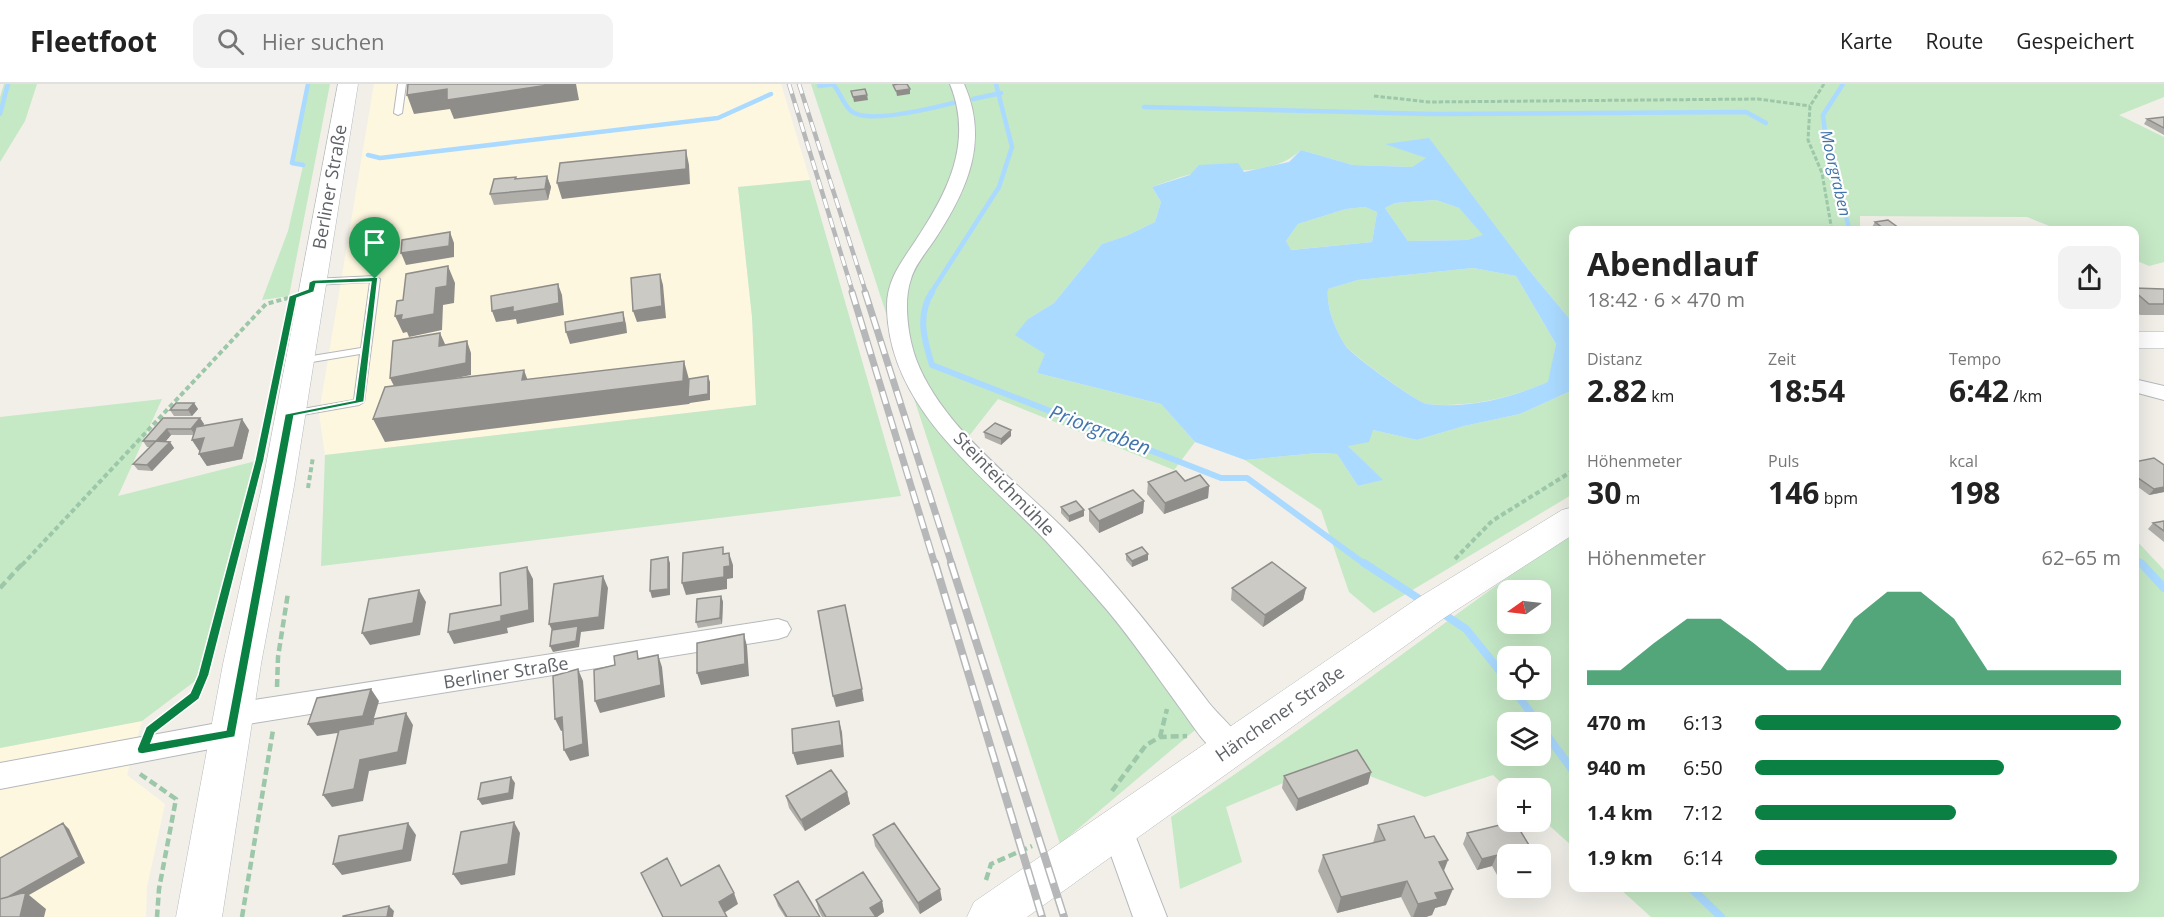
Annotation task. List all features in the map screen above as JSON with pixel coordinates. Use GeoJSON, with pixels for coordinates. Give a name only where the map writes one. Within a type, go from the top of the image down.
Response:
{"type":"FeatureCollection","features":[{"type":"Feature","properties":{"kind":"main road","name":"Berliner Straße"},"geometry":{"type":"LineString","coordinates":[[199,917],[299,361],[303,289],[348,84]]}},
{"type":"Feature","properties":{"kind":"main road"},"geometry":{"type":"LineString","coordinates":[[2139,340],[2164,340]]}},
{"type":"Feature","properties":{"kind":"main road","name":"Hänchener Straße"},"geometry":{"type":"LineString","coordinates":[[990,917],[1111,813],[1221,737],[1446,588],[1569,521]]}},
{"type":"Feature","properties":{"kind":"street","name":"Steinteichmühle"},"geometry":{"type":"LineString","coordinates":[[957,84],[966,105],[969,142],[948,206],[901,278],[897,308],[899,334],[905,358],[921,391],[974,459],[1055,536],[1131,620],[1221,737]]}},
{"type":"Feature","properties":{"kind":"street"},"geometry":{"type":"LineString","coordinates":[[2139,386],[2164,393]]}},
{"type":"Feature","properties":{"kind":"street","name":"Berliner Straße"},"geometry":{"type":"LineString","coordinates":[[0,776],[142,749],[232,724],[778,629]]}},
{"type":"Feature","properties":{"kind":"street"},"geometry":{"type":"LineString","coordinates":[[1111,813],[1150,917]]}},
{"type":"Feature","properties":{"kind":"lane"},"geometry":{"type":"LineString","coordinates":[[398,113],[402,84]]}},
{"type":"Feature","properties":{"kind":"lane"},"geometry":{"type":"LineString","coordinates":[[290,414],[359,402],[375,279],[303,289]]}},
{"type":"Feature","properties":{"kind":"lane"},"geometry":{"type":"LineString","coordinates":[[299,361],[366,350]]}},
{"type":"Feature","properties":{"kind":"path"},"geometry":{"type":"LineString","coordinates":[[1824,84],[1810,106],[1808,140],[1822,173],[1831,226]]}},
{"type":"Feature","properties":{"kind":"path"},"geometry":{"type":"LineString","coordinates":[[1374,96],[1429,102],[1758,99],[1810,106]]}},
{"type":"Feature","properties":{"kind":"path"},"geometry":{"type":"LineString","coordinates":[[291,308],[303,289]]}},
{"type":"Feature","properties":{"kind":"path"},"geometry":{"type":"LineString","coordinates":[[0,588],[266,304],[303,289]]}},
{"type":"Feature","properties":{"kind":"path"},"geometry":{"type":"LineString","coordinates":[[1446,588],[1492,521],[1569,473]]}},
{"type":"Feature","properties":{"kind":"path"},"geometry":{"type":"LineString","coordinates":[[157,917],[159,890],[176,799],[140,775],[142,749],[150,730],[195,696],[203,675],[224,595]]}},
{"type":"Feature","properties":{"kind":"path"},"geometry":{"type":"LineString","coordinates":[[1111,813],[1130,770],[1146,745],[1160,737],[1192,735],[1221,737]]}},
{"type":"Feature","properties":{"kind":"path"},"geometry":{"type":"LineString","coordinates":[[242,917],[262,780]]}},
{"type":"Feature","properties":{"kind":"path"},"geometry":{"type":"LineString","coordinates":[[167,850],[177,848]]}},
{"type":"Feature","properties":{"kind":"shaded area"},"geometry":{"type":"Polygon","coordinates":[[[374,84],[781,84],[810,180],[738,187],[752,317],[757,405],[325,455],[319,413],[374,84]]]}},
{"type":"Feature","properties":{"kind":"shaded area"},"geometry":{"type":"Polygon","coordinates":[[[142,721],[127,775],[165,804],[147,887],[146,917],[0,917],[0,748],[142,721]]]}},
{"type":"Feature","properties":{"kind":"green space"},"geometry":{"type":"Polygon","coordinates":[[[4,84],[37,84],[25,121],[0,162],[0,97],[4,84]]]}},
{"type":"Feature","properties":{"kind":"green space"},"geometry":{"type":"Polygon","coordinates":[[[308,84],[330,84],[289,296],[262,300],[288,231],[303,166],[292,163],[308,84]]]}},
{"type":"Feature","properties":{"kind":"green space"},"geometry":{"type":"Polygon","coordinates":[[[811,84],[2164,84],[2164,97],[2119,115],[2164,137],[2164,262],[2149,266],[2139,262],[2139,226],[2050,226],[2027,217],[1860,216],[1860,226],[1569,226],[1569,318],[1528,269],[1429,139],[1387,144],[1427,158],[1412,167],[1353,165],[1301,150],[1276,165],[1188,175],[1152,187],[1161,202],[1155,222],[1126,236],[1102,244],[1054,303],[1028,319],[1046,354],[1037,373],[1161,404],[1195,442],[1174,470],[998,399],[958,450],[1049,537],[1201,725],[1060,844],[811,84]]]}},
{"type":"Feature","properties":{"kind":"green space"},"geometry":{"type":"Polygon","coordinates":[[[810,180],[901,496],[321,566],[325,455],[756,405],[752,317],[738,187],[810,180]]]}},
{"type":"Feature","properties":{"kind":"green space"},"geometry":{"type":"Polygon","coordinates":[[[1436,200],[1459,208],[1484,235],[1467,240],[1408,241],[1385,208],[1395,203],[1436,200]]]}},
{"type":"Feature","properties":{"kind":"green space"},"geometry":{"type":"Polygon","coordinates":[[[1365,207],[1377,212],[1372,242],[1290,250],[1286,241],[1298,224],[1346,209],[1365,207]]]}},
{"type":"Feature","properties":{"kind":"green space"},"geometry":{"type":"Polygon","coordinates":[[[1473,268],[1516,276],[1556,344],[1549,382],[1519,393],[1474,403],[1427,404],[1371,367],[1345,345],[1330,310],[1328,289],[1358,280],[1473,268]]]}},
{"type":"Feature","properties":{"kind":"green space"},"geometry":{"type":"Polygon","coordinates":[[[1569,392],[1569,496],[1374,613],[1349,592],[1321,510],[1245,460],[1318,453],[1337,454],[1358,486],[1382,480],[1347,445],[1373,430],[1417,440],[1464,426],[1520,414],[1569,392]]]}},
{"type":"Feature","properties":{"kind":"green space"},"geometry":{"type":"Polygon","coordinates":[[[162,399],[118,496],[260,460],[203,675],[142,721],[0,748],[0,417],[162,399]]]}},
{"type":"Feature","properties":{"kind":"green space"},"geometry":{"type":"Polygon","coordinates":[[[1569,534],[1569,843],[1551,827],[1551,778],[1497,779],[1493,775],[1425,797],[1333,762],[1226,807],[1242,862],[1180,889],[1171,817],[1273,748],[1497,586],[1497,634],[1551,634],[1551,580],[1505,580],[1569,534]]]}},
{"type":"Feature","properties":{"kind":"green space"},"geometry":{"type":"Polygon","coordinates":[[[2139,543],[2164,570],[2164,917],[1651,917],[1623,892],[2139,892],[2139,543]]]}},
{"type":"Feature","properties":{"kind":"water"},"geometry":{"type":"Polygon","coordinates":[[[1429,138],[1528,269],[1569,318],[1569,392],[1520,414],[1464,426],[1417,440],[1373,430],[1369,442],[1348,446],[1383,480],[1358,486],[1337,454],[1318,453],[1245,460],[1195,442],[1161,404],[1037,373],[1045,354],[1015,335],[1028,319],[1054,303],[1102,244],[1126,236],[1155,222],[1161,202],[1152,187],[1190,175],[1199,165],[1238,163],[1244,172],[1289,162],[1301,150],[1353,165],[1412,167],[1426,158],[1385,144],[1429,138]],[[1436,200],[1395,203],[1385,208],[1408,241],[1467,240],[1483,235],[1459,208],[1436,200]],[[1365,207],[1346,209],[1298,224],[1286,241],[1291,250],[1372,242],[1377,212],[1365,207]],[[1473,268],[1358,280],[1328,289],[1330,310],[1341,339],[1359,358],[1398,387],[1427,404],[1459,405],[1489,401],[1548,382],[1556,344],[1516,276],[1473,268]]]}},
{"type":"Feature","properties":{"kind":"building"},"geometry":{"type":"Polygon","coordinates":[[[408,84],[555,84],[447,100],[447,89],[407,95],[408,84]]]}},
{"type":"Feature","properties":{"kind":"building"},"geometry":{"type":"Polygon","coordinates":[[[907,84],[910,89],[896,91],[893,85],[907,84]]]}},
{"type":"Feature","properties":{"kind":"building"},"geometry":{"type":"Polygon","coordinates":[[[865,89],[867,95],[853,97],[851,91],[865,89]]]}},
{"type":"Feature","properties":{"kind":"building"},"geometry":{"type":"Polygon","coordinates":[[[2164,117],[2164,128],[2147,119],[2164,117]]]}},
{"type":"Feature","properties":{"kind":"building"},"geometry":{"type":"Polygon","coordinates":[[[686,150],[686,169],[557,183],[560,163],[686,150]]]}},
{"type":"Feature","properties":{"kind":"building"},"geometry":{"type":"Polygon","coordinates":[[[547,176],[545,189],[490,194],[494,179],[547,176]]]}},
{"type":"Feature","properties":{"kind":"building"},"geometry":{"type":"Polygon","coordinates":[[[1888,220],[1896,226],[1880,226],[1875,222],[1888,220]]]}},
{"type":"Feature","properties":{"kind":"building"},"geometry":{"type":"Polygon","coordinates":[[[450,232],[449,246],[401,253],[402,240],[450,232]]]}},
{"type":"Feature","properties":{"kind":"building"},"geometry":{"type":"Polygon","coordinates":[[[448,266],[447,286],[436,288],[434,314],[401,320],[402,315],[395,316],[397,301],[403,300],[406,274],[448,266]]]}},
{"type":"Feature","properties":{"kind":"building"},"geometry":{"type":"Polygon","coordinates":[[[660,274],[662,306],[633,311],[631,278],[660,274]]]}},
{"type":"Feature","properties":{"kind":"building"},"geometry":{"type":"Polygon","coordinates":[[[558,284],[559,303],[513,312],[513,307],[492,311],[491,296],[558,284]]]}},
{"type":"Feature","properties":{"kind":"building"},"geometry":{"type":"Polygon","coordinates":[[[2139,288],[2164,289],[2164,304],[2149,304],[2139,295],[2139,288]]]}},
{"type":"Feature","properties":{"kind":"building"},"geometry":{"type":"Polygon","coordinates":[[[623,312],[624,322],[566,332],[565,322],[623,312]]]}},
{"type":"Feature","properties":{"kind":"building"},"geometry":{"type":"Polygon","coordinates":[[[440,333],[439,346],[467,341],[466,363],[390,378],[393,341],[440,333]]]}},
{"type":"Feature","properties":{"kind":"building"},"geometry":{"type":"Polygon","coordinates":[[[684,361],[683,381],[373,419],[385,387],[524,370],[522,380],[684,361]]]}},
{"type":"Feature","properties":{"kind":"building"},"geometry":{"type":"Polygon","coordinates":[[[708,376],[708,394],[688,397],[689,379],[708,376]]]}},
{"type":"Feature","properties":{"kind":"building"},"geometry":{"type":"Polygon","coordinates":[[[176,403],[194,403],[188,410],[170,410],[176,403]]]}},
{"type":"Feature","properties":{"kind":"building"},"geometry":{"type":"Polygon","coordinates":[[[163,418],[200,418],[191,429],[167,429],[156,441],[143,441],[163,418]]]}},
{"type":"Feature","properties":{"kind":"building"},"geometry":{"type":"Polygon","coordinates":[[[242,419],[234,447],[199,454],[204,438],[192,440],[196,427],[242,419]]]}},
{"type":"Feature","properties":{"kind":"building"},"geometry":{"type":"Polygon","coordinates":[[[995,423],[1011,430],[1001,439],[984,432],[995,423]]]}},
{"type":"Feature","properties":{"kind":"building"},"geometry":{"type":"Polygon","coordinates":[[[156,441],[170,442],[147,465],[133,464],[156,441]]]}},
{"type":"Feature","properties":{"kind":"building"},"geometry":{"type":"Polygon","coordinates":[[[2154,458],[2164,465],[2164,487],[2154,489],[2139,478],[2139,461],[2154,458]]]}},
{"type":"Feature","properties":{"kind":"building"},"geometry":{"type":"Polygon","coordinates":[[[1176,471],[1185,481],[1200,475],[1209,486],[1165,503],[1148,482],[1176,471]]]}},
{"type":"Feature","properties":{"kind":"building"},"geometry":{"type":"Polygon","coordinates":[[[1133,490],[1144,501],[1099,521],[1089,509],[1133,490]]]}},
{"type":"Feature","properties":{"kind":"building"},"geometry":{"type":"Polygon","coordinates":[[[1076,501],[1084,510],[1069,516],[1061,507],[1076,501]]]}},
{"type":"Feature","properties":{"kind":"building"},"geometry":{"type":"Polygon","coordinates":[[[2164,521],[2164,531],[2153,523],[2164,521]]]}},
{"type":"Feature","properties":{"kind":"building"},"geometry":{"type":"Polygon","coordinates":[[[723,547],[723,554],[729,553],[730,566],[724,567],[724,577],[682,583],[683,553],[723,547]]]}},
{"type":"Feature","properties":{"kind":"building"},"geometry":{"type":"Polygon","coordinates":[[[1142,547],[1148,554],[1132,561],[1126,554],[1142,547]]]}},
{"type":"Feature","properties":{"kind":"building"},"geometry":{"type":"Polygon","coordinates":[[[668,557],[668,589],[650,591],[651,560],[668,557]]]}},
{"type":"Feature","properties":{"kind":"building"},"geometry":{"type":"Polygon","coordinates":[[[1272,562],[1306,588],[1265,615],[1232,588],[1272,562]]]}},
{"type":"Feature","properties":{"kind":"building"},"geometry":{"type":"Polygon","coordinates":[[[527,567],[529,610],[501,616],[501,621],[448,632],[450,614],[501,605],[500,573],[527,567]]]}},
{"type":"Feature","properties":{"kind":"building"},"geometry":{"type":"Polygon","coordinates":[[[603,576],[599,617],[549,624],[554,584],[603,576]]]}},
{"type":"Feature","properties":{"kind":"building"},"geometry":{"type":"Polygon","coordinates":[[[419,590],[413,623],[362,633],[369,599],[419,590]]]}},
{"type":"Feature","properties":{"kind":"building"},"geometry":{"type":"Polygon","coordinates":[[[721,596],[720,618],[696,622],[697,599],[721,596]]]}},
{"type":"Feature","properties":{"kind":"building"},"geometry":{"type":"Polygon","coordinates":[[[845,605],[862,689],[833,696],[818,611],[845,605]]]}},
{"type":"Feature","properties":{"kind":"building"},"geometry":{"type":"Polygon","coordinates":[[[578,626],[576,641],[550,646],[552,630],[578,626]]]}},
{"type":"Feature","properties":{"kind":"building"},"geometry":{"type":"Polygon","coordinates":[[[744,634],[745,664],[697,673],[697,643],[744,634]]]}},
{"type":"Feature","properties":{"kind":"building"},"geometry":{"type":"Polygon","coordinates":[[[637,651],[638,659],[658,655],[661,685],[595,701],[594,670],[615,665],[614,656],[637,651]]]}},
{"type":"Feature","properties":{"kind":"building"},"geometry":{"type":"Polygon","coordinates":[[[578,669],[583,744],[564,750],[562,717],[555,719],[553,676],[578,669]]]}},
{"type":"Feature","properties":{"kind":"building"},"geometry":{"type":"Polygon","coordinates":[[[371,689],[363,716],[308,724],[317,698],[371,689]]]}},
{"type":"Feature","properties":{"kind":"building"},"geometry":{"type":"Polygon","coordinates":[[[406,713],[398,752],[360,760],[354,789],[323,795],[339,730],[373,724],[374,719],[406,713]]]}},
{"type":"Feature","properties":{"kind":"building"},"geometry":{"type":"Polygon","coordinates":[[[839,721],[842,745],[793,753],[792,729],[839,721]]]}},
{"type":"Feature","properties":{"kind":"building"},"geometry":{"type":"Polygon","coordinates":[[[1357,750],[1371,772],[1298,799],[1284,776],[1357,750]]]}},
{"type":"Feature","properties":{"kind":"building"},"geometry":{"type":"Polygon","coordinates":[[[831,770],[847,792],[801,820],[786,796],[831,770]]]}},
{"type":"Feature","properties":{"kind":"building"},"geometry":{"type":"Polygon","coordinates":[[[511,777],[509,793],[478,799],[481,783],[511,777]]]}},
{"type":"Feature","properties":{"kind":"building"},"geometry":{"type":"Polygon","coordinates":[[[1414,816],[1425,838],[1434,836],[1448,860],[1439,862],[1453,889],[1435,893],[1438,899],[1418,904],[1407,881],[1341,897],[1323,855],[1385,840],[1378,825],[1414,816]]]}},
{"type":"Feature","properties":{"kind":"building"},"geometry":{"type":"Polygon","coordinates":[[[514,822],[508,864],[453,874],[461,832],[514,822]]]}},
{"type":"Feature","properties":{"kind":"building"},"geometry":{"type":"Polygon","coordinates":[[[63,823],[79,857],[8,897],[0,899],[0,858],[63,823]]]}},
{"type":"Feature","properties":{"kind":"building"},"geometry":{"type":"Polygon","coordinates":[[[408,823],[403,850],[333,864],[339,836],[408,823]]]}},
{"type":"Feature","properties":{"kind":"building"},"geometry":{"type":"Polygon","coordinates":[[[894,823],[940,889],[918,903],[873,835],[894,823]]]}},
{"type":"Feature","properties":{"kind":"building"},"geometry":{"type":"Polygon","coordinates":[[[1497,826],[1497,832],[1521,832],[1528,844],[1497,844],[1497,855],[1482,859],[1467,833],[1497,826]]]}},
{"type":"Feature","properties":{"kind":"building"},"geometry":{"type":"Polygon","coordinates":[[[667,858],[681,886],[719,865],[734,893],[719,902],[727,917],[663,917],[641,873],[667,858]]]}},
{"type":"Feature","properties":{"kind":"building"},"geometry":{"type":"Polygon","coordinates":[[[863,872],[882,901],[870,908],[876,917],[826,917],[816,900],[863,872]]]}},
{"type":"Feature","properties":{"kind":"building"},"geometry":{"type":"Polygon","coordinates":[[[798,881],[820,917],[787,917],[774,895],[798,881]]]}},
{"type":"Feature","properties":{"kind":"building"},"geometry":{"type":"Polygon","coordinates":[[[26,892],[20,917],[0,917],[0,899],[26,892]]]}},
{"type":"Feature","properties":{"kind":"building"},"geometry":{"type":"Polygon","coordinates":[[[389,906],[387,917],[343,917],[343,916],[389,906]]]}},
{"type":"Feature","properties":{"kind":"waterway"},"geometry":{"type":"LineString","coordinates":[[0,114],[8,84]]}},
{"type":"Feature","properties":{"kind":"waterway"},"geometry":{"type":"LineString","coordinates":[[303,165],[292,163],[308,84]]}},
{"type":"Feature","properties":{"kind":"waterway"},"geometry":{"type":"LineString","coordinates":[[819,86],[833,84],[848,108],[859,115],[885,116],[953,103]]}},
{"type":"Feature","properties":{"kind":"waterway","name":"Priorgraben"},"geometry":{"type":"LineString","coordinates":[[996,84],[998,94]]}},
{"type":"Feature","properties":{"kind":"waterway","name":"Moorgraben"},"geometry":{"type":"LineString","coordinates":[[1843,84],[1823,115],[1827,149],[1849,226]]}},
{"type":"Feature","properties":{"kind":"waterway"},"geometry":{"type":"LineString","coordinates":[[368,155],[380,158],[718,118],[771,94]]}},
{"type":"Feature","properties":{"kind":"waterway","name":"Priorgraben"},"geometry":{"type":"LineString","coordinates":[[931,293],[999,187],[1012,147],[998,94]]}},
{"type":"Feature","properties":{"kind":"waterway"},"geometry":{"type":"LineString","coordinates":[[973,99],[998,94]]}},
{"type":"Feature","properties":{"kind":"waterway"},"geometry":{"type":"LineString","coordinates":[[1144,107],[1432,114],[1746,112],[1766,123]]}},
{"type":"Feature","properties":{"kind":"waterway","name":"Priorgraben"},"geometry":{"type":"LineString","coordinates":[[932,292],[927,301],[923,319],[932,365],[1221,478],[1247,478],[1366,565]]}},
{"type":"Feature","properties":{"kind":"waterway","name":"Moorgraben"},"geometry":{"type":"LineString","coordinates":[[2139,562],[2142,565]]}},
{"type":"Feature","properties":{"kind":"waterway","name":"Priorgraben"},"geometry":{"type":"LineString","coordinates":[[1364,563],[1424,602]]}},
{"type":"Feature","properties":{"kind":"waterway","name":"Moorgraben"},"geometry":{"type":"LineString","coordinates":[[2141,563],[2164,588]]}},
{"type":"Feature","properties":{"kind":"waterway","name":"Priorgraben"},"geometry":{"type":"LineString","coordinates":[[1439,611],[1466,629],[1497,667]]}},
{"type":"Feature","properties":{"kind":"waterway","name":"Priorgraben"},"geometry":{"type":"LineString","coordinates":[[1521,700],[1530,712]]}},
{"type":"Feature","properties":{"kind":"waterway","name":"Priorgraben"},"geometry":{"type":"LineString","coordinates":[[1551,741],[1569,765]]}},
{"type":"Feature","properties":{"kind":"waterway","name":"Priorgraben"},"geometry":{"type":"LineString","coordinates":[[1695,892],[1721,917]]}},
{"type":"Feature","properties":{"kind":"railway"},"geometry":{"type":"LineString","coordinates":[[789,84],[853,293]]}},
{"type":"Feature","properties":{"kind":"railway"},"geometry":{"type":"LineString","coordinates":[[799,84],[866,293]]}},
{"type":"Feature","properties":{"kind":"railway"},"geometry":{"type":"LineString","coordinates":[[852,292],[935,565]]}},
{"type":"Feature","properties":{"kind":"railway"},"geometry":{"type":"LineString","coordinates":[[865,292],[952,565]]}},
{"type":"Feature","properties":{"kind":"railway"},"geometry":{"type":"LineString","coordinates":[[935,563],[1042,917]]}},
{"type":"Feature","properties":{"kind":"railway"},"geometry":{"type":"LineString","coordinates":[[951,563],[1064,917]]}},
{"type":"Feature","properties":{"kind":"route"},"geometry":{"type":"LineString","coordinates":[[375,279],[359,402],[290,414],[242,664],[231,734],[142,749],[150,730],[195,696],[203,675],[260,460],[293,296],[311,290],[313,282],[375,279]]}}]}
